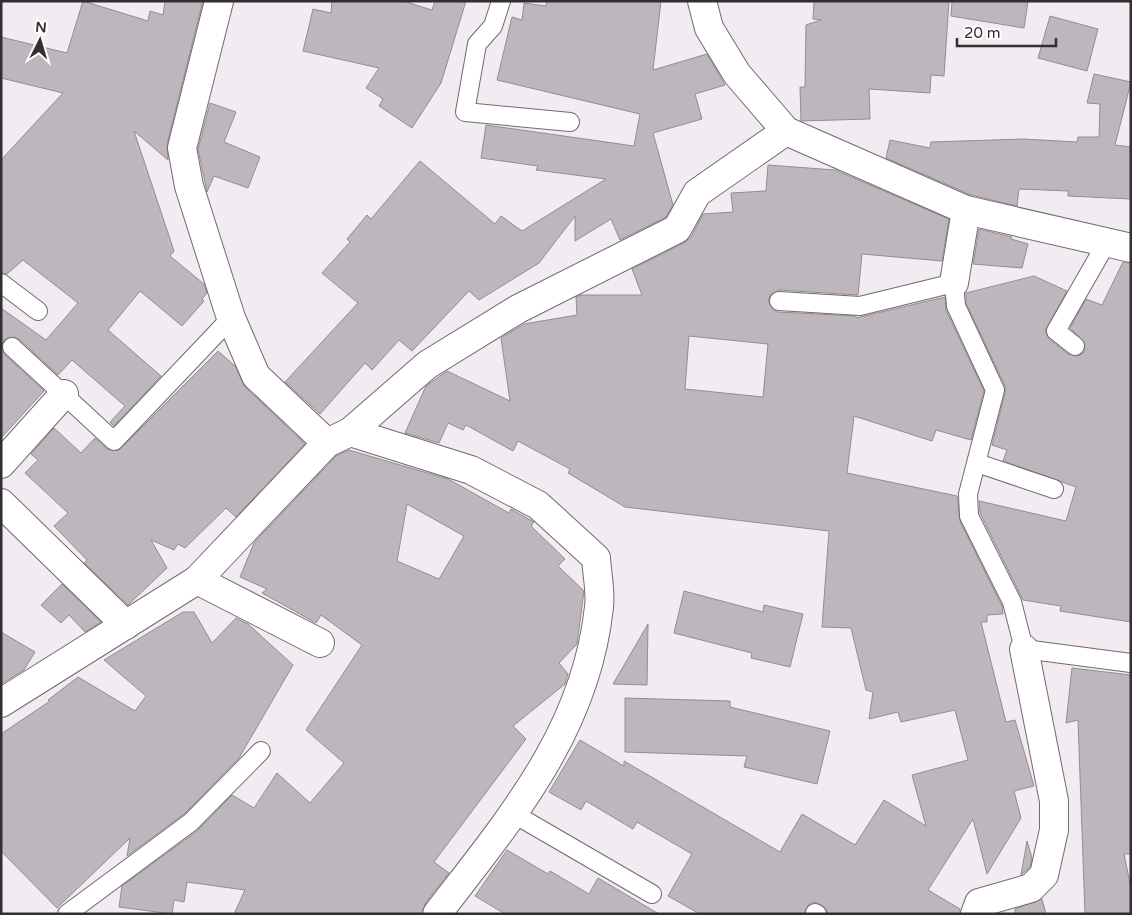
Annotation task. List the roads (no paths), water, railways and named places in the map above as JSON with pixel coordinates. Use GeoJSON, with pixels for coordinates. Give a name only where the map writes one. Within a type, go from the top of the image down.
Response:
{"type":"FeatureCollection","features":[{"type":"Feature","properties":{"kind":"street"},"geometry":{"type":"LineString","coordinates":[[219,1],[182,148],[189,186],[231,318],[256,376],[339,438],[471,470],[538,505],[596,558],[600,606],[587,673],[565,730],[514,814],[437,914]]}},
{"type":"Feature","properties":{"kind":"street"},"geometry":{"type":"LineString","coordinates":[[702,1],[709,28],[737,74],[786,131],[966,210],[1119,245]]}},
{"type":"Feature","properties":{"kind":"street"},"geometry":{"type":"LineString","coordinates":[[1,703],[197,580],[339,438],[427,365],[518,309],[678,230],[697,193],[786,131]]}},
{"type":"Feature","properties":{"kind":"street"},"geometry":{"type":"LineString","coordinates":[[954,283],[966,210]]}},
{"type":"Feature","properties":{"kind":"street"},"geometry":{"type":"LineString","coordinates":[[1,464],[64,394]]}},
{"type":"Feature","properties":{"kind":"street"},"geometry":{"type":"LineString","coordinates":[[1,503],[126,625]]}},
{"type":"Feature","properties":{"kind":"street"},"geometry":{"type":"LineString","coordinates":[[197,580],[320,643]]}},
{"type":"Feature","properties":{"kind":"street"},"geometry":{"type":"LineString","coordinates":[[975,914],[979,902],[1031,888],[1044,875],[1054,830],[1054,801],[1024,649]]}},
{"type":"Feature","properties":{"kind":"lane"},"geometry":{"type":"LineString","coordinates":[[501,1],[493,26],[477,44],[465,112],[570,122]]}},
{"type":"Feature","properties":{"kind":"lane"},"geometry":{"type":"LineString","coordinates":[[1075,346],[1056,331],[1119,245]]}},
{"type":"Feature","properties":{"kind":"lane"},"geometry":{"type":"LineString","coordinates":[[1,283],[38,311]]}},
{"type":"Feature","properties":{"kind":"lane"},"geometry":{"type":"LineString","coordinates":[[779,301],[860,306],[954,283],[956,306],[995,390],[968,494],[969,516],[1012,602],[1024,649],[1131,663]]}},
{"type":"Feature","properties":{"kind":"lane"},"geometry":{"type":"LineString","coordinates":[[12,347],[114,440],[231,318]]}},
{"type":"Feature","properties":{"kind":"lane"},"geometry":{"type":"LineString","coordinates":[[977,463],[1054,489]]}},
{"type":"Feature","properties":{"kind":"lane"},"geometry":{"type":"LineString","coordinates":[[67,914],[191,822],[261,751]]}},
{"type":"Feature","properties":{"kind":"lane"},"geometry":{"type":"LineString","coordinates":[[514,814],[652,894]]}}]}
